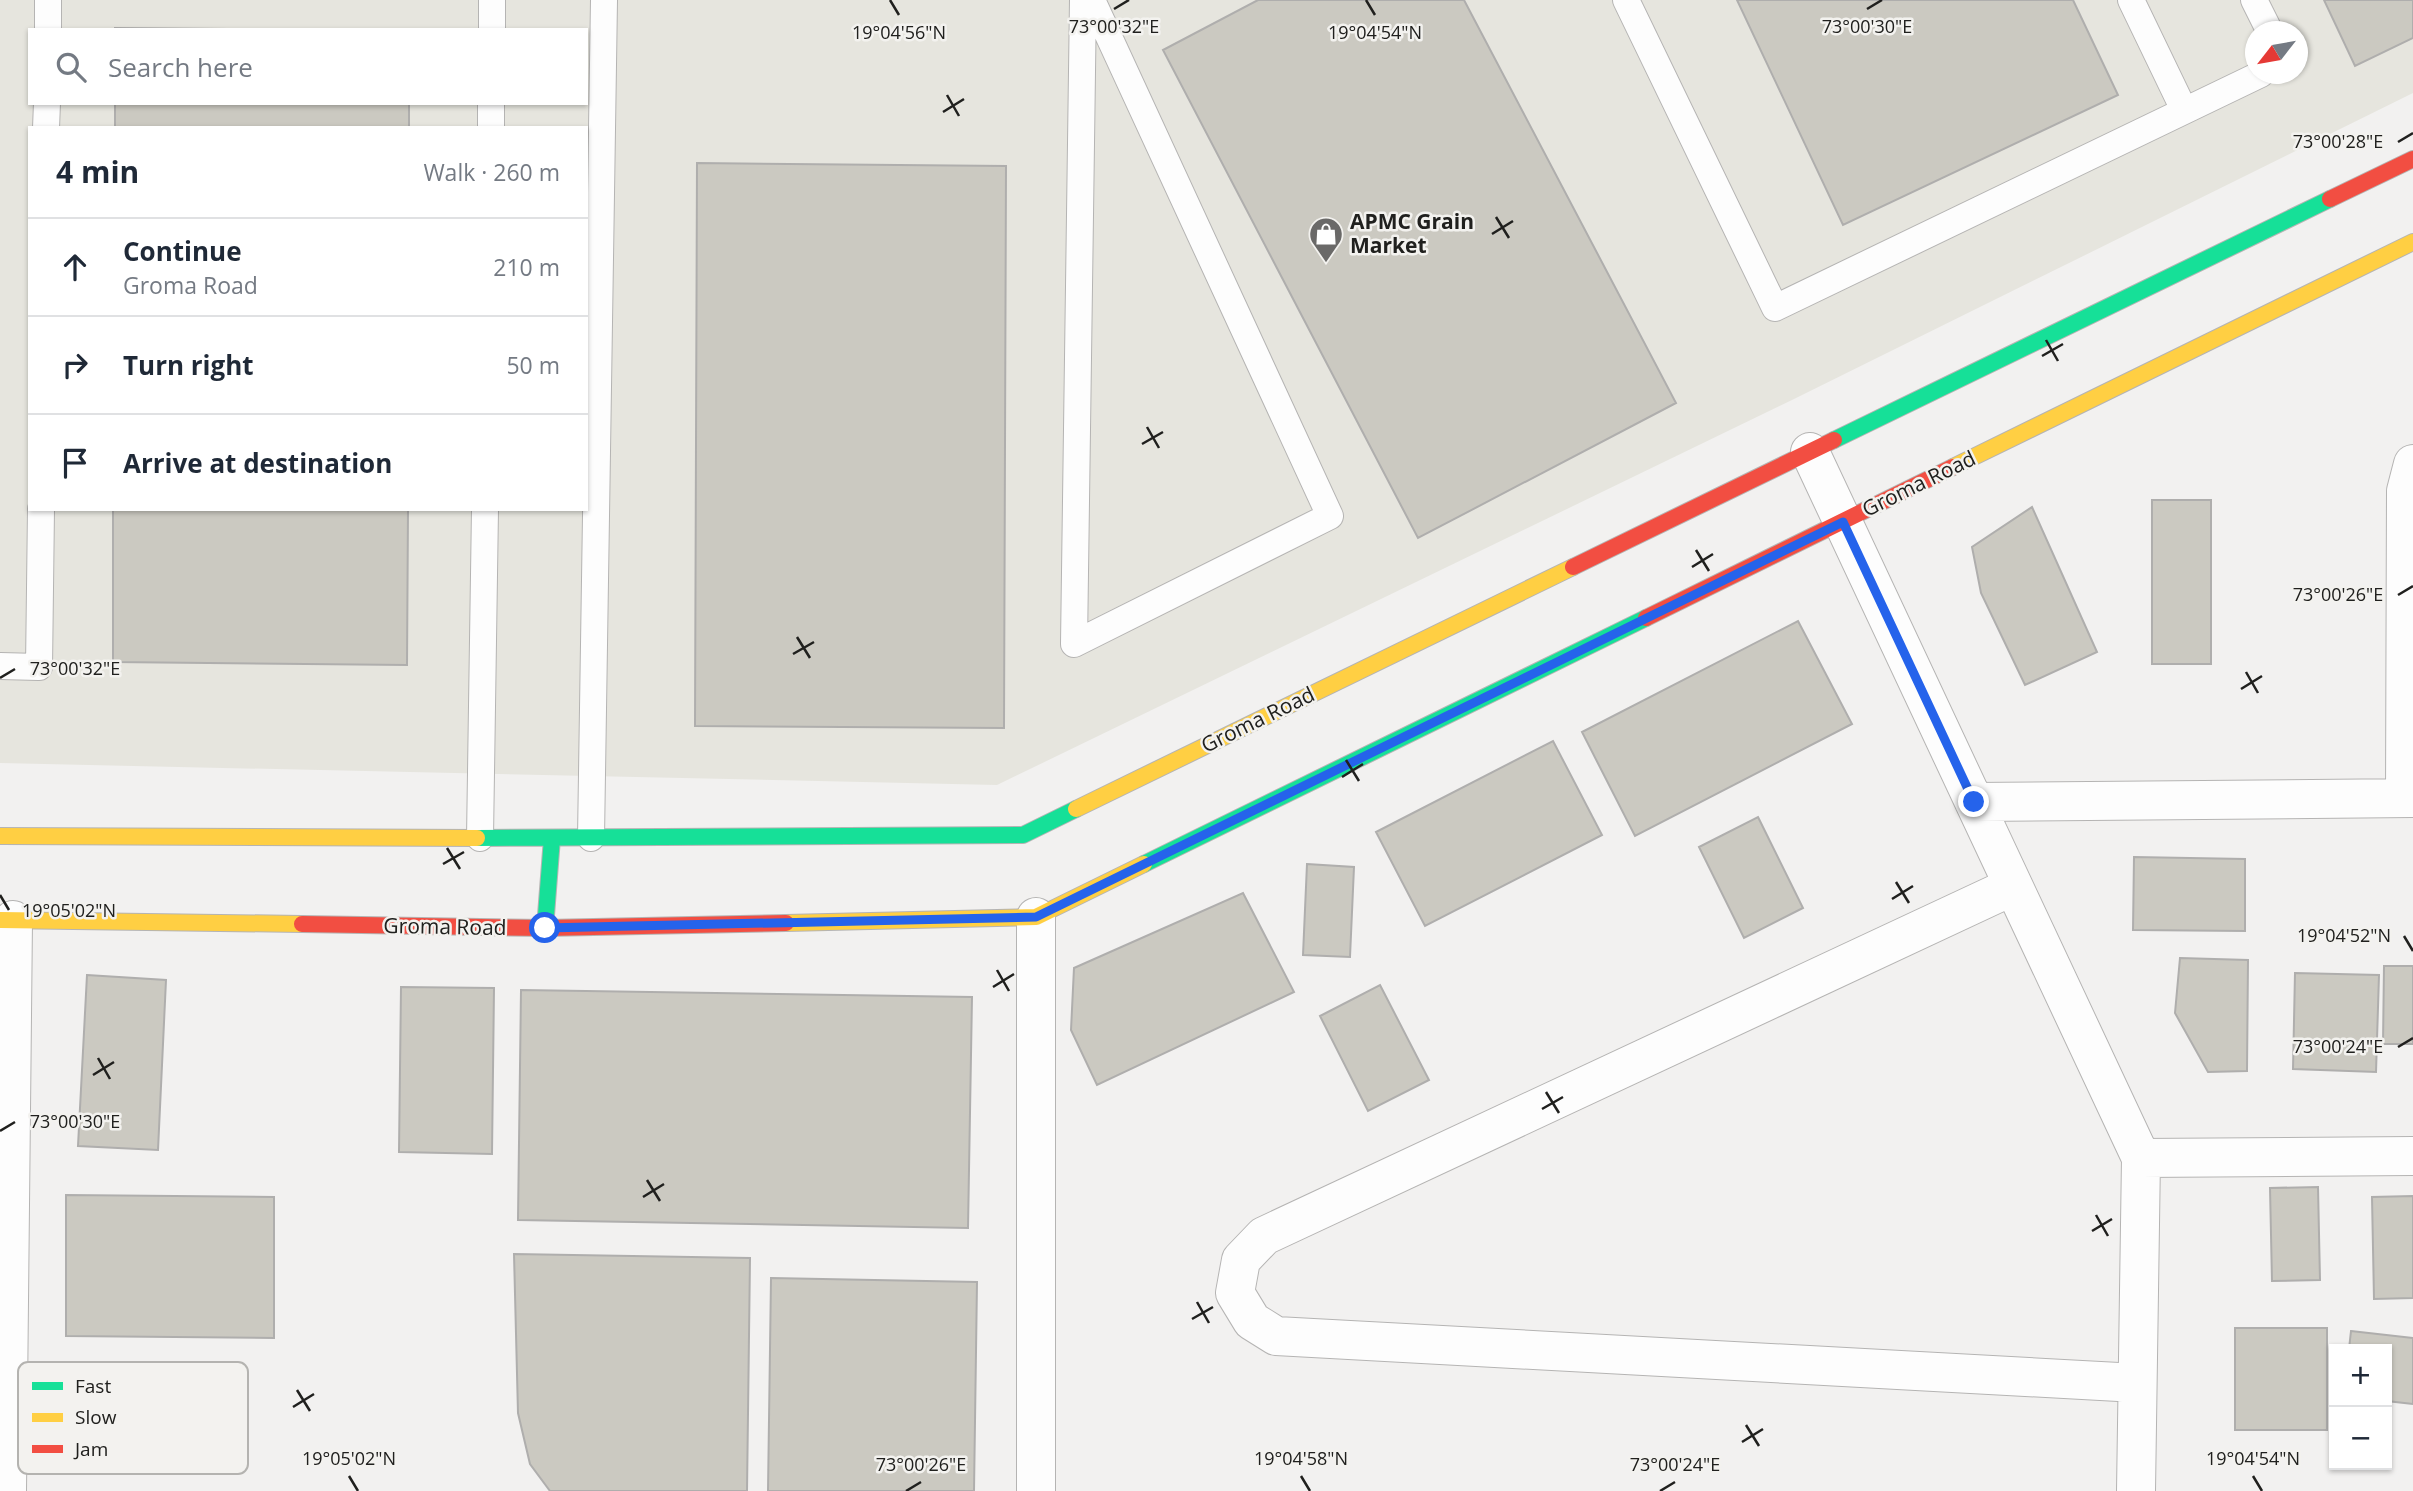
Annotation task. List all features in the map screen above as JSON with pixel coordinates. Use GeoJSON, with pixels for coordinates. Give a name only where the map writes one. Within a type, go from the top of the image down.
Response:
{"type":"FeatureCollection","features":[{"type":"Feature","properties":{"kind":"main road","name":"Groma Road"},"geometry":{"type":"LineString","coordinates":[[0,836],[591,838],[1023,835],[2413,159]]}},
{"type":"Feature","properties":{"kind":"main road","name":"Groma Road"},"geometry":{"type":"LineString","coordinates":[[7,920],[545,928],[1036,917],[2413,242]]}},
{"type":"Feature","properties":{"kind":"main road"},"geometry":{"type":"LineString","coordinates":[[545,928],[552,838]]}},
{"type":"Feature","properties":{"kind":"street"},"geometry":{"type":"LineString","coordinates":[[1810,452],[2141,1158],[2136,1491]]}},
{"type":"Feature","properties":{"kind":"street"},"geometry":{"type":"LineString","coordinates":[[1974,802],[2409,798],[2406,491],[2413,464]]}},
{"type":"Feature","properties":{"kind":"street"},"geometry":{"type":"LineString","coordinates":[[2013,886],[1264,1236],[1241,1260],[1236,1293],[1252,1321],[1276,1336],[2137,1383]]}},
{"type":"Feature","properties":{"kind":"street"},"geometry":{"type":"LineString","coordinates":[[1036,917],[1036,1491]]}},
{"type":"Feature","properties":{"kind":"street"},"geometry":{"type":"LineString","coordinates":[[7,920],[8,1491]]}},
{"type":"Feature","properties":{"kind":"street"},"geometry":{"type":"LineString","coordinates":[[2141,1158],[2413,1156]]}},
{"type":"Feature","properties":{"kind":"lane"},"geometry":{"type":"LineString","coordinates":[[48,0],[48,28]]}},
{"type":"Feature","properties":{"kind":"lane"},"geometry":{"type":"LineString","coordinates":[[492,0],[492,28]]}},
{"type":"Feature","properties":{"kind":"lane"},"geometry":{"type":"LineString","coordinates":[[591,838],[604,0]]}},
{"type":"Feature","properties":{"kind":"lane"},"geometry":{"type":"LineString","coordinates":[[1083,0],[1074,644],[1329,516],[1092,0]]}},
{"type":"Feature","properties":{"kind":"lane"},"geometry":{"type":"LineString","coordinates":[[1626,0],[1775,308],[2245,81]]}},
{"type":"Feature","properties":{"kind":"lane"},"geometry":{"type":"LineString","coordinates":[[2131,0],[2184,110]]}},
{"type":"Feature","properties":{"kind":"lane"},"geometry":{"type":"LineString","coordinates":[[2254,0],[2264,21]]}},
{"type":"Feature","properties":{"kind":"lane"},"geometry":{"type":"LineString","coordinates":[[47,105],[47,126]]}},
{"type":"Feature","properties":{"kind":"lane"},"geometry":{"type":"LineString","coordinates":[[491,105],[491,126]]}},
{"type":"Feature","properties":{"kind":"lane"},"geometry":{"type":"LineString","coordinates":[[0,666],[39,667],[41,511]]}},
{"type":"Feature","properties":{"kind":"lane"},"geometry":{"type":"LineString","coordinates":[[480,838],[485,511]]}},
{"type":"Feature","properties":{"kind":"shaded area","name":"APMC Grain Market"},"geometry":{"type":"Polygon","coordinates":[[[0,0],[2413,0],[2413,93],[1792,400],[997,785],[0,763],[0,0]]]}},
{"type":"Feature","properties":{"kind":"building"},"geometry":{"type":"Polygon","coordinates":[[[1258,0],[1464,0],[1676,403],[1418,538],[1163,50],[1258,0]]]}},
{"type":"Feature","properties":{"kind":"building"},"geometry":{"type":"Polygon","coordinates":[[[1737,0],[2073,0],[2118,95],[1843,225],[1737,0]]]}},
{"type":"Feature","properties":{"kind":"building"},"geometry":{"type":"Polygon","coordinates":[[[2324,0],[2413,0],[2413,38],[2355,66],[2324,0]]]}},
{"type":"Feature","properties":{"kind":"building"},"geometry":{"type":"Polygon","coordinates":[[[115,105],[409,105],[409,126],[115,126],[115,105]]]}},
{"type":"Feature","properties":{"kind":"building"},"geometry":{"type":"Polygon","coordinates":[[[697,163],[1006,166],[1004,728],[695,726],[697,163]]]}},
{"type":"Feature","properties":{"kind":"building"},"geometry":{"type":"Polygon","coordinates":[[[2152,500],[2211,500],[2211,664],[2152,664],[2152,500]]]}},
{"type":"Feature","properties":{"kind":"building"},"geometry":{"type":"Polygon","coordinates":[[[2032,507],[2097,652],[2025,685],[1981,593],[1972,547],[2032,507]]]}},
{"type":"Feature","properties":{"kind":"building"},"geometry":{"type":"Polygon","coordinates":[[[113,511],[408,511],[407,665],[113,662],[113,511]]]}},
{"type":"Feature","properties":{"kind":"building"},"geometry":{"type":"Polygon","coordinates":[[[1798,621],[1852,724],[1635,836],[1582,732],[1798,621]]]}},
{"type":"Feature","properties":{"kind":"building"},"geometry":{"type":"Polygon","coordinates":[[[1553,741],[1602,835],[1425,926],[1376,832],[1553,741]]]}},
{"type":"Feature","properties":{"kind":"building"},"geometry":{"type":"Polygon","coordinates":[[[1758,817],[1803,908],[1744,938],[1699,847],[1758,817]]]}},
{"type":"Feature","properties":{"kind":"building"},"geometry":{"type":"Polygon","coordinates":[[[2134,857],[2245,859],[2245,931],[2133,930],[2134,857]]]}},
{"type":"Feature","properties":{"kind":"building"},"geometry":{"type":"Polygon","coordinates":[[[1307,864],[1354,867],[1350,957],[1303,955],[1307,864]]]}},
{"type":"Feature","properties":{"kind":"building"},"geometry":{"type":"Polygon","coordinates":[[[1243,893],[1294,992],[1097,1085],[1071,1030],[1074,968],[1243,893]]]}},
{"type":"Feature","properties":{"kind":"building"},"geometry":{"type":"Polygon","coordinates":[[[2180,958],[2248,960],[2247,1071],[2208,1072],[2175,1013],[2180,958]]]}},
{"type":"Feature","properties":{"kind":"building"},"geometry":{"type":"Polygon","coordinates":[[[2384,966],[2413,966],[2413,1044],[2383,1044],[2384,966]]]}},
{"type":"Feature","properties":{"kind":"building"},"geometry":{"type":"Polygon","coordinates":[[[2295,973],[2379,975],[2376,1072],[2293,1069],[2295,973]]]}},
{"type":"Feature","properties":{"kind":"building"},"geometry":{"type":"Polygon","coordinates":[[[87,975],[166,980],[158,1150],[78,1146],[87,975]]]}},
{"type":"Feature","properties":{"kind":"building"},"geometry":{"type":"Polygon","coordinates":[[[1380,985],[1429,1080],[1368,1111],[1320,1016],[1380,985]]]}},
{"type":"Feature","properties":{"kind":"building"},"geometry":{"type":"Polygon","coordinates":[[[401,987],[494,988],[492,1154],[399,1152],[401,987]]]}},
{"type":"Feature","properties":{"kind":"building"},"geometry":{"type":"Polygon","coordinates":[[[521,990],[972,997],[968,1228],[518,1220],[521,990]]]}},
{"type":"Feature","properties":{"kind":"building"},"geometry":{"type":"Polygon","coordinates":[[[2318,1187],[2320,1280],[2272,1281],[2270,1188],[2318,1187]]]}},
{"type":"Feature","properties":{"kind":"building"},"geometry":{"type":"Polygon","coordinates":[[[66,1195],[274,1197],[274,1338],[66,1336],[66,1195]]]}},
{"type":"Feature","properties":{"kind":"building"},"geometry":{"type":"Polygon","coordinates":[[[2413,1196],[2413,1298],[2374,1299],[2372,1197],[2413,1196]]]}},
{"type":"Feature","properties":{"kind":"building"},"geometry":{"type":"Polygon","coordinates":[[[514,1254],[750,1258],[747,1491],[550,1491],[530,1464],[518,1413],[514,1254]]]}},
{"type":"Feature","properties":{"kind":"building"},"geometry":{"type":"Polygon","coordinates":[[[771,1278],[977,1282],[974,1491],[768,1491],[771,1278]]]}},
{"type":"Feature","properties":{"kind":"building"},"geometry":{"type":"Polygon","coordinates":[[[2235,1328],[2327,1328],[2327,1430],[2235,1430],[2235,1328]]]}},
{"type":"Feature","properties":{"kind":"building"},"geometry":{"type":"Polygon","coordinates":[[[2351,1331],[2413,1338],[2413,1404],[2392,1402],[2392,1344],[2350,1344],[2351,1331]]]}},
{"type":"Feature","properties":{"kind":"traffic: fast"},"geometry":{"type":"LineString","coordinates":[[1834,440],[2330,199]]}},
{"type":"Feature","properties":{"kind":"traffic: fast"},"geometry":{"type":"LineString","coordinates":[[1144,864],[1646,618]]}},
{"type":"Feature","properties":{"kind":"traffic: fast"},"geometry":{"type":"LineString","coordinates":[[477,838],[1023,835],[1076,809]]}},
{"type":"Feature","properties":{"kind":"traffic: fast"},"geometry":{"type":"LineString","coordinates":[[545,928],[552,838]]}},
{"type":"Feature","properties":{"kind":"traffic: slow"},"geometry":{"type":"LineString","coordinates":[[1953,467],[2413,242]]}},
{"type":"Feature","properties":{"kind":"traffic: slow"},"geometry":{"type":"LineString","coordinates":[[1076,809],[1573,567]]}},
{"type":"Feature","properties":{"kind":"traffic: slow"},"geometry":{"type":"LineString","coordinates":[[0,836],[477,838]]}},
{"type":"Feature","properties":{"kind":"traffic: slow"},"geometry":{"type":"LineString","coordinates":[[786,923],[1036,917],[1144,864]]}},
{"type":"Feature","properties":{"kind":"traffic: slow"},"geometry":{"type":"LineString","coordinates":[[0,920],[302,924]]}},
{"type":"Feature","properties":{"kind":"traffic: jam"},"geometry":{"type":"LineString","coordinates":[[2330,199],[2413,159]]}},
{"type":"Feature","properties":{"kind":"traffic: jam"},"geometry":{"type":"LineString","coordinates":[[1573,567],[1834,440]]}},
{"type":"Feature","properties":{"kind":"traffic: jam"},"geometry":{"type":"LineString","coordinates":[[1646,618],[1953,467]]}},
{"type":"Feature","properties":{"kind":"traffic: jam"},"geometry":{"type":"LineString","coordinates":[[302,924],[545,928],[786,923]]}},
{"type":"Feature","properties":{"kind":"place","name":"APMC Grain Market"},"geometry":{"type":"Point","coordinates":[1326,264]}},
{"type":"Feature","properties":{"kind":"route"},"geometry":{"type":"LineString","coordinates":[[545,928],[1036,917],[1843,522],[1974,802]]}}]}
